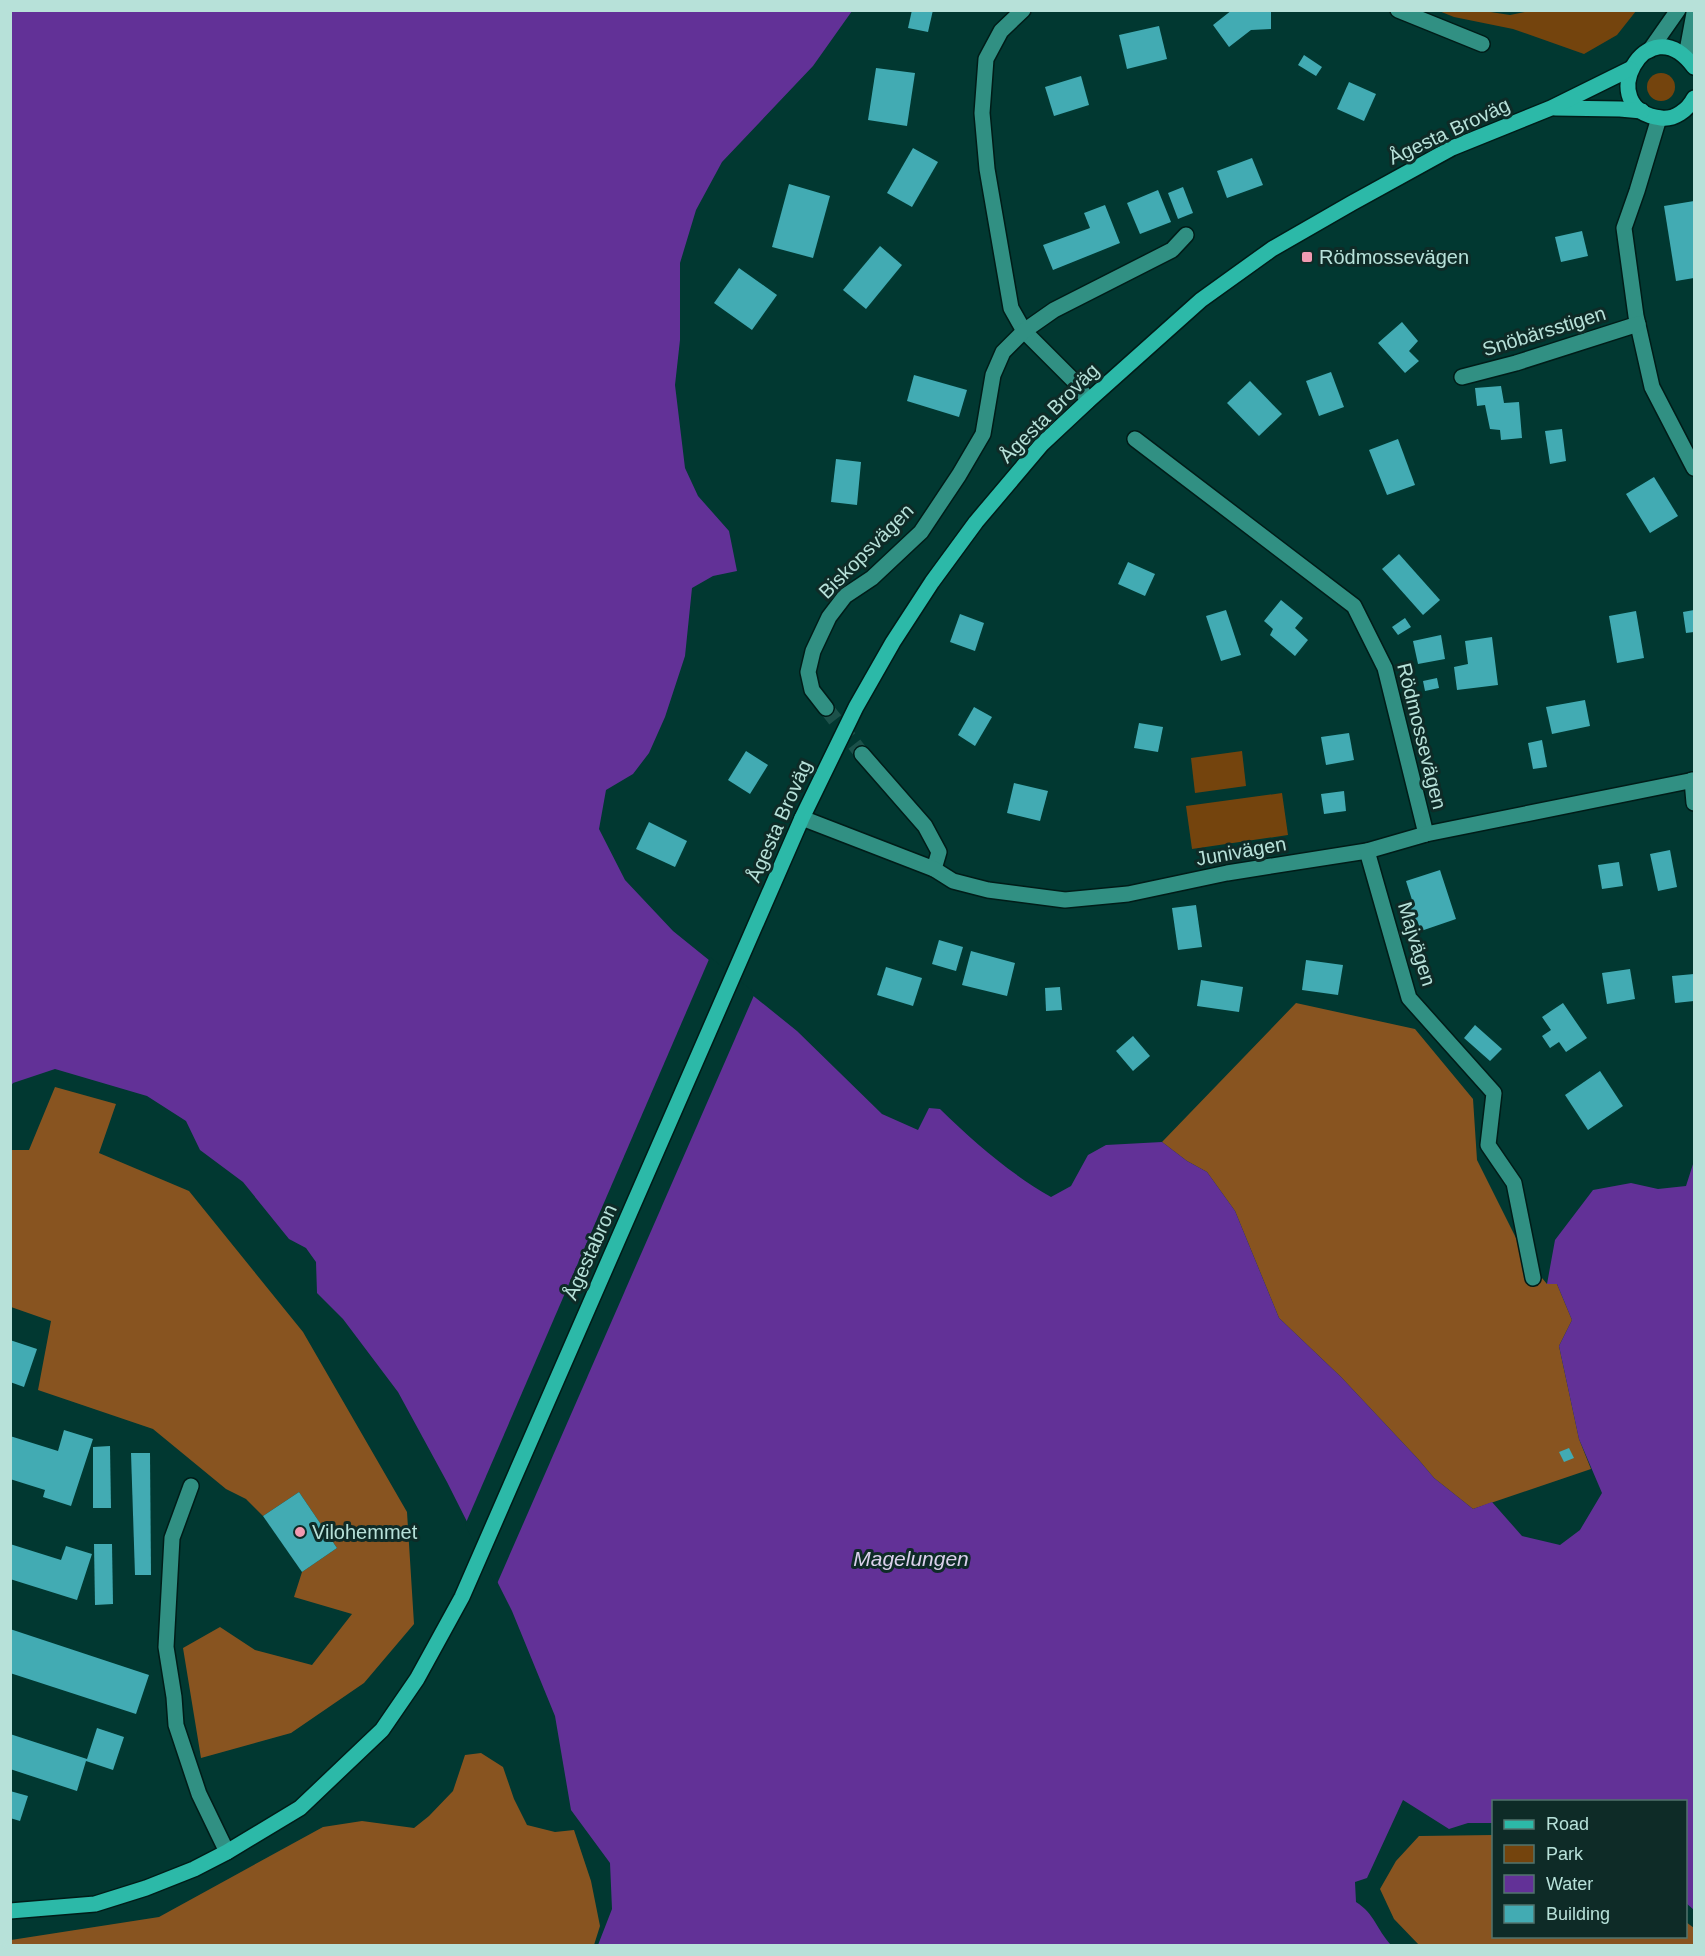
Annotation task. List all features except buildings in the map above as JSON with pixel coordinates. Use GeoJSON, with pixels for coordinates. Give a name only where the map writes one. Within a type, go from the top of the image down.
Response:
{"type":"FeatureCollection","features":[{"type":"Feature","properties":{"kind":"main road"},"geometry":{"type":"LineString","coordinates":[[1650,50],[1660,47],[1671,48],[1690,62]]}},
{"type":"Feature","properties":{"kind":"main road","name":"Ågesta Broväg"},"geometry":{"type":"LineString","coordinates":[[757,923],[802,818],[856,707],[893,642],[932,582],[976,522],[1042,444],[1201,300],[1272,249],[1352,202],[1452,148],[1551,108],[1630,69],[1639,57],[1650,50]]}},
{"type":"Feature","properties":{"kind":"main road"},"geometry":{"type":"LineString","coordinates":[[1630,69],[1628,85],[1631,99],[1642,111]]}},
{"type":"Feature","properties":{"kind":"main road"},"geometry":{"type":"LineString","coordinates":[[1678,115],[1695,98]]}},
{"type":"Feature","properties":{"kind":"main road","name":"Ågesta Broväg"},"geometry":{"type":"LineString","coordinates":[[1551,108],[1613,108],[1642,111],[1659,118]]}},
{"type":"Feature","properties":{"kind":"main road"},"geometry":{"type":"LineString","coordinates":[[1659,118],[1678,115],[1695,116]]}},
{"type":"Feature","properties":{"kind":"main road","name":"Ågestabron"},"geometry":{"type":"LineString","coordinates":[[228,1852],[300,1808],[382,1730],[417,1679],[462,1597],[757,923]]}},
{"type":"Feature","properties":{"kind":"main road"},"geometry":{"type":"LineString","coordinates":[[10,1911],[95,1904],[146,1888],[194,1869],[228,1852]]}},
{"type":"Feature","properties":{"kind":"street"},"geometry":{"type":"LineString","coordinates":[[1023,10],[1001,31],[986,60],[982,113],[987,169],[1011,308],[1024,331],[1078,385],[1088,401]]}},
{"type":"Feature","properties":{"kind":"street"},"geometry":{"type":"LineString","coordinates":[[1398,10],[1482,44]]}},
{"type":"Feature","properties":{"kind":"street"},"geometry":{"type":"LineString","coordinates":[[1650,50],[1678,10]]}},
{"type":"Feature","properties":{"kind":"street"},"geometry":{"type":"LineString","coordinates":[[1690,62],[1695,13]]}},
{"type":"Feature","properties":{"kind":"street","name":"Snöbärsstigen"},"geometry":{"type":"LineString","coordinates":[[1659,118],[1624,228],[1638,324],[1652,387],[1695,468]]}},
{"type":"Feature","properties":{"kind":"street","name":"Biskopsvägen"},"geometry":{"type":"LineString","coordinates":[[826,708],[812,690],[808,672],[813,651],[830,617],[845,596],[872,578],[921,532],[959,475],[983,434],[993,375],[1004,352],[1024,331],[1054,310],[1172,250],[1186,235]]}},
{"type":"Feature","properties":{"kind":"street","name":"Snöbärsstigen"},"geometry":{"type":"LineString","coordinates":[[1462,376],[1516,363],[1638,324]]}},
{"type":"Feature","properties":{"kind":"street","name":"Rödmossevägen"},"geometry":{"type":"LineString","coordinates":[[1135,439],[1354,606],[1385,668],[1426,834]]}},
{"type":"Feature","properties":{"kind":"street"},"geometry":{"type":"LineString","coordinates":[[862,754],[926,826],[939,852],[934,869]]}},
{"type":"Feature","properties":{"kind":"street"},"geometry":{"type":"LineString","coordinates":[[1693,780],[1695,803]]}},
{"type":"Feature","properties":{"kind":"street","name":"Junivägen"},"geometry":{"type":"LineString","coordinates":[[802,818],[934,869],[953,880],[988,890],[1065,900],[1128,894],[1227,873],[1367,851],[1426,834],[1693,780]]}},
{"type":"Feature","properties":{"kind":"street","name":"Majvägen"},"geometry":{"type":"LineString","coordinates":[[1367,851],[1409,998],[1494,1093],[1488,1145],[1514,1183],[1533,1278]]}},
{"type":"Feature","properties":{"kind":"street"},"geometry":{"type":"LineString","coordinates":[[190,1486],[172,1538],[166,1647],[176,1725],[199,1794],[228,1852]]}},
{"type":"Feature","properties":{"kind":"green space"},"geometry":{"type":"Polygon","coordinates":[[[1534,10],[1636,11],[1617,35],[1584,54],[1513,29],[1454,17],[1439,11],[1484,11],[1510,15],[1534,10]]]}},
{"type":"Feature","properties":{"kind":"green space"},"geometry":{"type":"Polygon","coordinates":[[[1661,73],[1671,77],[1675,87],[1671,97],[1661,101],[1651,97],[1647,87],[1651,77],[1661,73]]]}},
{"type":"Feature","properties":{"kind":"green space"},"geometry":{"type":"Polygon","coordinates":[[[1242,751],[1246,786],[1195,793],[1191,758],[1242,751]]]}},
{"type":"Feature","properties":{"kind":"green space"},"geometry":{"type":"Polygon","coordinates":[[[1282,793],[1288,835],[1192,849],[1186,806],[1282,793]]]}},
{"type":"Feature","properties":{"kind":"shaded area"},"geometry":{"type":"Polygon","coordinates":[[[1296,1003],[1415,1029],[1473,1099],[1477,1160],[1527,1260],[1547,1284],[1557,1284],[1572,1320],[1559,1346],[1579,1439],[1591,1469],[1473,1509],[1434,1478],[1341,1377],[1279,1318],[1235,1211],[1207,1172],[1187,1161],[1162,1142],[1296,1003]]]}},
{"type":"Feature","properties":{"kind":"shaded area"},"geometry":{"type":"Polygon","coordinates":[[[55,1087],[116,1104],[99,1153],[189,1191],[303,1332],[407,1512],[414,1624],[364,1683],[291,1733],[201,1758],[183,1648],[220,1627],[255,1650],[312,1665],[352,1614],[294,1597],[302,1572],[337,1548],[299,1492],[263,1516],[246,1499],[226,1489],[153,1429],[38,1390],[51,1321],[11,1307],[11,1150],[29,1150],[55,1087]]]}},
{"type":"Feature","properties":{"kind":"shaded area"},"geometry":{"type":"Polygon","coordinates":[[[481,1753],[503,1767],[514,1799],[527,1825],[555,1832],[574,1830],[591,1881],[600,1926],[594,1945],[11,1945],[11,1940],[159,1917],[323,1827],[362,1821],[414,1828],[453,1791],[465,1755],[481,1753]]]}},
{"type":"Feature","properties":{"kind":"shaded area"},"geometry":{"type":"Polygon","coordinates":[[[1492,1835],[1492,1938],[1687,1938],[1687,1923],[1694,1928],[1694,1945],[1419,1945],[1394,1919],[1380,1889],[1396,1861],[1419,1836],[1492,1835]]]}},
{"type":"Feature","properties":{"kind":"water","name":"Magelungen"},"geometry":{"type":"Polygon","coordinates":[[[11,11],[852,11],[813,66],[722,162],[696,210],[680,263],[680,340],[675,385],[685,468],[698,496],[729,531],[737,571],[713,576],[692,588],[685,656],[665,717],[649,753],[633,774],[606,790],[599,829],[625,880],[673,931],[797,1031],[882,1114],[918,1130],[929,1108],[940,1109],[992,1156],[1051,1197],[1071,1186],[1088,1155],[1106,1145],[1162,1142],[1187,1161],[1207,1172],[1235,1211],[1279,1318],[1341,1377],[1434,1478],[1473,1509],[1492,1502],[1522,1536],[1560,1545],[1580,1530],[1602,1493],[1579,1439],[1559,1346],[1572,1320],[1557,1284],[1547,1284],[1555,1240],[1593,1190],[1631,1183],[1658,1189],[1686,1186],[1694,1161],[1694,1910],[1687,1904],[1687,1800],[1492,1800],[1492,1823],[1468,1823],[1449,1829],[1403,1800],[1367,1878],[1355,1882],[1356,1902],[1367,1912],[1391,1945],[598,1945],[612,1909],[610,1863],[571,1810],[555,1716],[512,1611],[447,1482],[398,1392],[343,1319],[317,1293],[316,1262],[306,1248],[289,1239],[243,1182],[200,1150],[186,1121],[147,1096],[55,1069],[13,1083],[11,1086],[11,11]]]}},
{"type":"Feature","properties":{"kind":"pier"},"geometry":{"type":"Polygon","coordinates":[[[710,957],[755,993],[496,1586],[465,1525],[710,957]]]}},
{"type":"Feature","properties":{"kind":"tunnel"},"geometry":{"type":"LineString","coordinates":[[826,708],[862,754]]}},
{"type":"Feature","properties":{"kind":"place","name":"Rödmossevägen"},"geometry":{"type":"Point","coordinates":[1307,257]}},
{"type":"Feature","properties":{"kind":"place","name":"Vilohemmet"},"geometry":{"type":"Point","coordinates":[300,1532]}}]}
